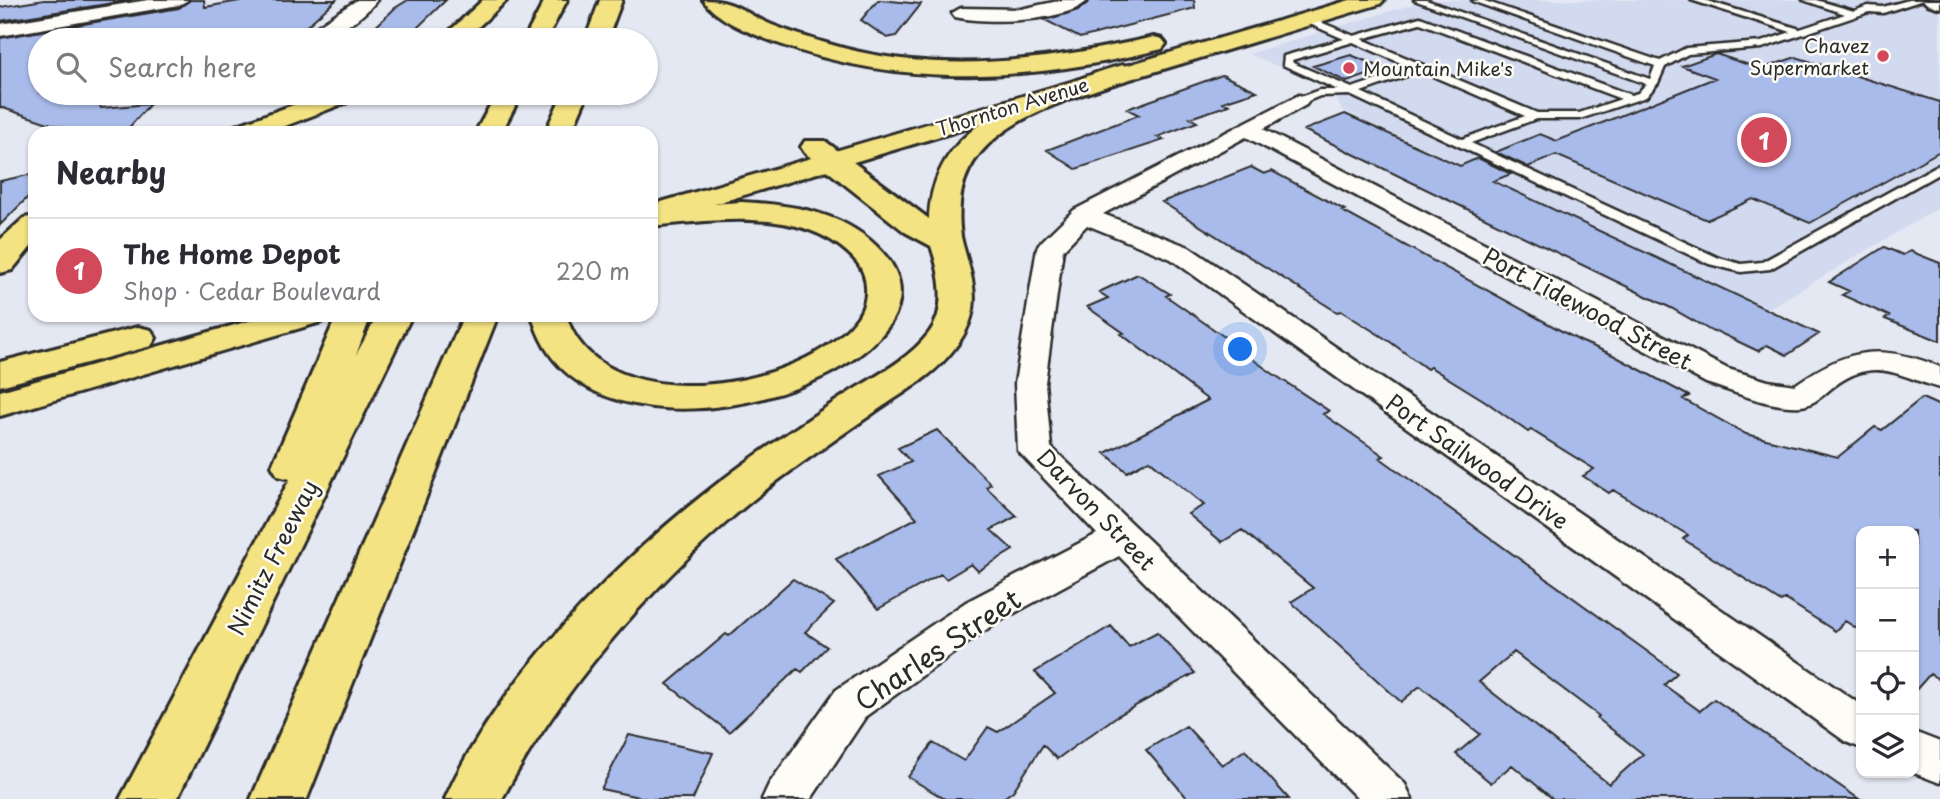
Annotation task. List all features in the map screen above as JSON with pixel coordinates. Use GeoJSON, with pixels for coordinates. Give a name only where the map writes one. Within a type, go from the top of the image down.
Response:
{"type":"FeatureCollection","features":[{"type":"Feature","properties":{"kind":"main road"},"geometry":{"type":"LineString","coordinates":[[464,28],[496,0]]}},
{"type":"Feature","properties":{"kind":"main road"},"geometry":{"type":"LineString","coordinates":[[542,28],[556,0]]}},
{"type":"Feature","properties":{"kind":"main road"},"geometry":{"type":"LineString","coordinates":[[600,28],[611,0]]}},
{"type":"Feature","properties":{"kind":"main road"},"geometry":{"type":"LineString","coordinates":[[714,0],[759,27],[815,48],[877,62],[925,69],[1046,66],[1086,61],[1154,44]]}},
{"type":"Feature","properties":{"kind":"main road","name":"Thornton Avenue"},"geometry":{"type":"LineString","coordinates":[[658,214],[1154,44],[1304,9],[1373,0]]}},
{"type":"Feature","properties":{"kind":"main road"},"geometry":{"type":"LineString","coordinates":[[1934,0],[1940,2]]}},
{"type":"Feature","properties":{"kind":"main road","name":"Thornton Avenue"},"geometry":{"type":"LineString","coordinates":[[664,193],[825,155],[1123,72],[1304,9]]}},
{"type":"Feature","properties":{"kind":"main road"},"geometry":{"type":"LineString","coordinates":[[473,799],[564,659],[632,585],[746,483],[924,361],[949,332],[958,306],[953,261],[945,241],[945,183],[952,164],[966,147],[982,133],[1007,118],[1123,72]]}},
{"type":"Feature","properties":{"kind":"main road"},"geometry":{"type":"LineString","coordinates":[[261,126],[317,105]]}},
{"type":"Feature","properties":{"kind":"main road"},"geometry":{"type":"LineString","coordinates":[[492,126],[503,105]]}},
{"type":"Feature","properties":{"kind":"main road"},"geometry":{"type":"LineString","coordinates":[[561,126],[570,105]]}},
{"type":"Feature","properties":{"kind":"main road"},"geometry":{"type":"LineString","coordinates":[[577,126],[581,105]]}},
{"type":"Feature","properties":{"kind":"main road"},"geometry":{"type":"LineString","coordinates":[[825,155],[916,225],[945,241]]}},
{"type":"Feature","properties":{"kind":"main road"},"geometry":{"type":"LineString","coordinates":[[552,322],[563,349],[586,371],[623,387],[666,396],[720,395],[771,386],[812,370],[848,347],[871,324],[882,299],[881,273],[867,251],[844,233],[811,220],[771,213],[725,211],[658,216]]}},
{"type":"Feature","properties":{"kind":"main road"},"geometry":{"type":"LineString","coordinates":[[0,263],[6,252],[28,232]]}},
{"type":"Feature","properties":{"kind":"main road"},"geometry":{"type":"LineString","coordinates":[[0,374],[197,322]]}},
{"type":"Feature","properties":{"kind":"main road"},"geometry":{"type":"LineString","coordinates":[[0,404],[285,322]]}},
{"type":"Feature","properties":{"kind":"main road"},"geometry":{"type":"LineString","coordinates":[[205,688],[351,322]]}},
{"type":"Feature","properties":{"kind":"main road","name":"Nimitz Freeway"},"geometry":{"type":"LineString","coordinates":[[148,799],[391,322]]}},
{"type":"Feature","properties":{"kind":"main road"},"geometry":{"type":"LineString","coordinates":[[279,799],[478,322]]}},
{"type":"Feature","properties":{"kind":"street"},"geometry":{"type":"LineString","coordinates":[[0,30],[179,0]]}},
{"type":"Feature","properties":{"kind":"street"},"geometry":{"type":"LineString","coordinates":[[330,28],[368,0]]}},
{"type":"Feature","properties":{"kind":"street"},"geometry":{"type":"LineString","coordinates":[[961,13],[1005,17],[1061,7],[1079,0]]}},
{"type":"Feature","properties":{"kind":"street","name":"Darvon Street"},"geometry":{"type":"LineString","coordinates":[[1298,102],[1083,215],[1050,248],[1030,383],[1035,451],[1389,799]]}},
{"type":"Feature","properties":{"kind":"street","name":"Port Tidewood Street"},"geometry":{"type":"LineString","coordinates":[[1247,129],[1717,376],[1765,391],[1801,396],[1850,364],[1878,359],[1940,378]]}},
{"type":"Feature","properties":{"kind":"street","name":"Port Sailwood Drive"},"geometry":{"type":"LineString","coordinates":[[1083,215],[1180,253],[1856,726]]}},
{"type":"Feature","properties":{"kind":"street","name":"Charles Street"},"geometry":{"type":"LineString","coordinates":[[785,799],[850,703],[979,613],[1123,537]]}},
{"type":"Feature","properties":{"kind":"street"},"geometry":{"type":"LineString","coordinates":[[1919,754],[1940,763]]}},
{"type":"Feature","properties":{"kind":"lane"},"geometry":{"type":"LineString","coordinates":[[1418,0],[1653,83]]}},
{"type":"Feature","properties":{"kind":"lane"},"geometry":{"type":"LineString","coordinates":[[1478,0],[1661,65]]}},
{"type":"Feature","properties":{"kind":"lane"},"geometry":{"type":"LineString","coordinates":[[1695,0],[1801,32]]}},
{"type":"Feature","properties":{"kind":"lane"},"geometry":{"type":"LineString","coordinates":[[1807,0],[1855,14]]}},
{"type":"Feature","properties":{"kind":"lane"},"geometry":{"type":"LineString","coordinates":[[1820,4],[1830,0]]}},
{"type":"Feature","properties":{"kind":"lane"},"geometry":{"type":"LineString","coordinates":[[1462,143],[1535,116],[1580,116],[1642,95],[1653,83],[1661,65],[1686,51],[1762,45],[1855,14],[1919,0]]}},
{"type":"Feature","properties":{"kind":"lane"},"geometry":{"type":"LineString","coordinates":[[1304,9],[1350,38],[1418,69],[1535,116]]}},
{"type":"Feature","properties":{"kind":"lane"},"geometry":{"type":"LineString","coordinates":[[1450,31],[1508,12]]}},
{"type":"Feature","properties":{"kind":"lane"},"geometry":{"type":"LineString","coordinates":[[1631,99],[1420,20],[1287,58],[1288,65],[1300,71],[1352,92],[1714,261],[1741,268],[1765,266],[1940,168]]}},
{"type":"Feature","properties":{"kind":"lane"},"geometry":{"type":"LineString","coordinates":[[1298,102],[1319,93],[1352,92],[1418,69]]}},
{"type":"Feature","properties":{"kind":"shaded area"},"geometry":{"type":"Polygon","coordinates":[[[1427,0],[1914,0],[1940,8],[1940,207],[1768,309],[1342,110],[1330,89],[1249,54],[1427,0]]]}},
{"type":"Feature","properties":{"kind":"building"},"geometry":{"type":"Polygon","coordinates":[[[44,0],[132,0],[0,21],[0,7],[44,0]]]}},
{"type":"Feature","properties":{"kind":"building"},"geometry":{"type":"Polygon","coordinates":[[[190,0],[204,0],[205,7],[245,0],[336,0],[304,28],[60,28],[179,8],[190,0]]]}},
{"type":"Feature","properties":{"kind":"building"},"geometry":{"type":"Polygon","coordinates":[[[408,0],[446,0],[417,28],[374,28],[395,8],[408,0]]]}},
{"type":"Feature","properties":{"kind":"building"},"geometry":{"type":"Polygon","coordinates":[[[878,0],[921,4],[896,36],[887,38],[861,20],[878,0]]]}},
{"type":"Feature","properties":{"kind":"building"},"geometry":{"type":"Polygon","coordinates":[[[1091,0],[1194,0],[1195,8],[1080,38],[1045,20],[1078,10],[1091,0]]]}},
{"type":"Feature","properties":{"kind":"building"},"geometry":{"type":"Polygon","coordinates":[[[28,33],[28,105],[100,105],[101,108],[149,105],[130,126],[57,126],[0,107],[0,38],[28,33]]]}},
{"type":"Feature","properties":{"kind":"building"},"geometry":{"type":"Polygon","coordinates":[[[1716,54],[1761,69],[1796,57],[1940,102],[1940,151],[1810,223],[1753,199],[1707,220],[1556,155],[1528,167],[1496,152],[1540,134],[1557,141],[1715,78],[1682,66],[1716,54]]]}},
{"type":"Feature","properties":{"kind":"building","name":"Mountain Mike's"},"geometry":{"type":"Polygon","coordinates":[[[1351,55],[1385,69],[1347,82],[1313,66],[1351,55]]]}},
{"type":"Feature","properties":{"kind":"building"},"geometry":{"type":"Polygon","coordinates":[[[1222,75],[1257,91],[1223,102],[1229,105],[1190,118],[1197,122],[1157,137],[1164,140],[1076,169],[1047,150],[1139,115],[1127,109],[1222,75]]]}},
{"type":"Feature","properties":{"kind":"building"},"geometry":{"type":"Polygon","coordinates":[[[1345,114],[1460,166],[1478,158],[1511,174],[1493,181],[1819,334],[1787,355],[1767,345],[1758,351],[1713,332],[1671,308],[1304,130],[1345,114]]]}},
{"type":"Feature","properties":{"kind":"building"},"geometry":{"type":"Polygon","coordinates":[[[1251,167],[1264,174],[1272,171],[1580,341],[1611,354],[1689,396],[1683,399],[1746,434],[1838,457],[1875,427],[1882,430],[1922,398],[1940,406],[1940,680],[1930,674],[1919,686],[1919,526],[1856,526],[1856,628],[1845,621],[1835,631],[1785,599],[1781,602],[1683,539],[1688,535],[1613,490],[1609,493],[1583,476],[1594,469],[1531,430],[1528,432],[1485,401],[1430,367],[1427,369],[1389,341],[1341,311],[1337,312],[1162,202],[1251,167]]]}},
{"type":"Feature","properties":{"kind":"building"},"geometry":{"type":"Polygon","coordinates":[[[28,175],[28,197],[0,225],[0,181],[28,175]]]}},
{"type":"Feature","properties":{"kind":"building"},"geometry":{"type":"Polygon","coordinates":[[[1884,247],[1903,255],[1910,251],[1940,263],[1940,341],[1885,319],[1889,316],[1842,295],[1849,291],[1829,282],[1884,247]]]}},
{"type":"Feature","properties":{"kind":"building"},"geometry":{"type":"Polygon","coordinates":[[[1138,274],[1170,294],[1166,296],[1329,411],[1323,414],[1384,456],[1380,458],[1677,673],[1664,685],[1700,711],[1714,699],[1859,799],[1553,799],[1512,765],[1491,783],[1456,754],[1480,734],[1420,686],[1401,702],[1291,602],[1313,588],[1242,530],[1222,542],[1188,514],[1204,505],[1149,460],[1127,472],[1105,453],[1208,400],[1087,307],[1108,298],[1099,292],[1138,274]],[[1514,652],[1479,682],[1609,784],[1643,754],[1597,718],[1599,716],[1514,652]]]}},
{"type":"Feature","properties":{"kind":"building"},"geometry":{"type":"Polygon","coordinates":[[[937,430],[991,484],[986,487],[1017,516],[991,530],[1013,550],[978,571],[971,564],[946,579],[941,574],[878,609],[836,559],[917,518],[879,476],[911,462],[898,448],[937,430]]]}},
{"type":"Feature","properties":{"kind":"building"},"geometry":{"type":"Polygon","coordinates":[[[793,579],[834,604],[805,632],[827,647],[802,672],[797,669],[729,732],[667,684],[726,634],[729,636],[793,579]]]}},
{"type":"Feature","properties":{"kind":"building"},"geometry":{"type":"Polygon","coordinates":[[[1111,626],[1129,647],[1157,632],[1195,673],[1117,716],[1057,759],[1043,745],[1013,791],[1002,799],[945,799],[908,777],[933,743],[964,761],[988,727],[998,732],[1055,693],[1035,672],[1111,626]]]}},
{"type":"Feature","properties":{"kind":"building"},"geometry":{"type":"Polygon","coordinates":[[[1186,726],[1222,765],[1245,750],[1289,799],[1188,799],[1146,750],[1186,726]]]}},
{"type":"Feature","properties":{"kind":"building"},"geometry":{"type":"Polygon","coordinates":[[[629,735],[713,753],[693,799],[648,799],[601,789],[629,735]]]}},
{"type":"Feature","properties":{"kind":"place","name":"Chavez Supermarket"},"geometry":{"type":"Point","coordinates":[1883,56]}},
{"type":"Feature","properties":{"kind":"place","name":"Mountain Mike's"},"geometry":{"type":"Point","coordinates":[1349,68]}},
{"type":"Feature","properties":{"kind":"place","name":"The Home Depot"},"geometry":{"type":"Point","coordinates":[1764,140]}}]}
